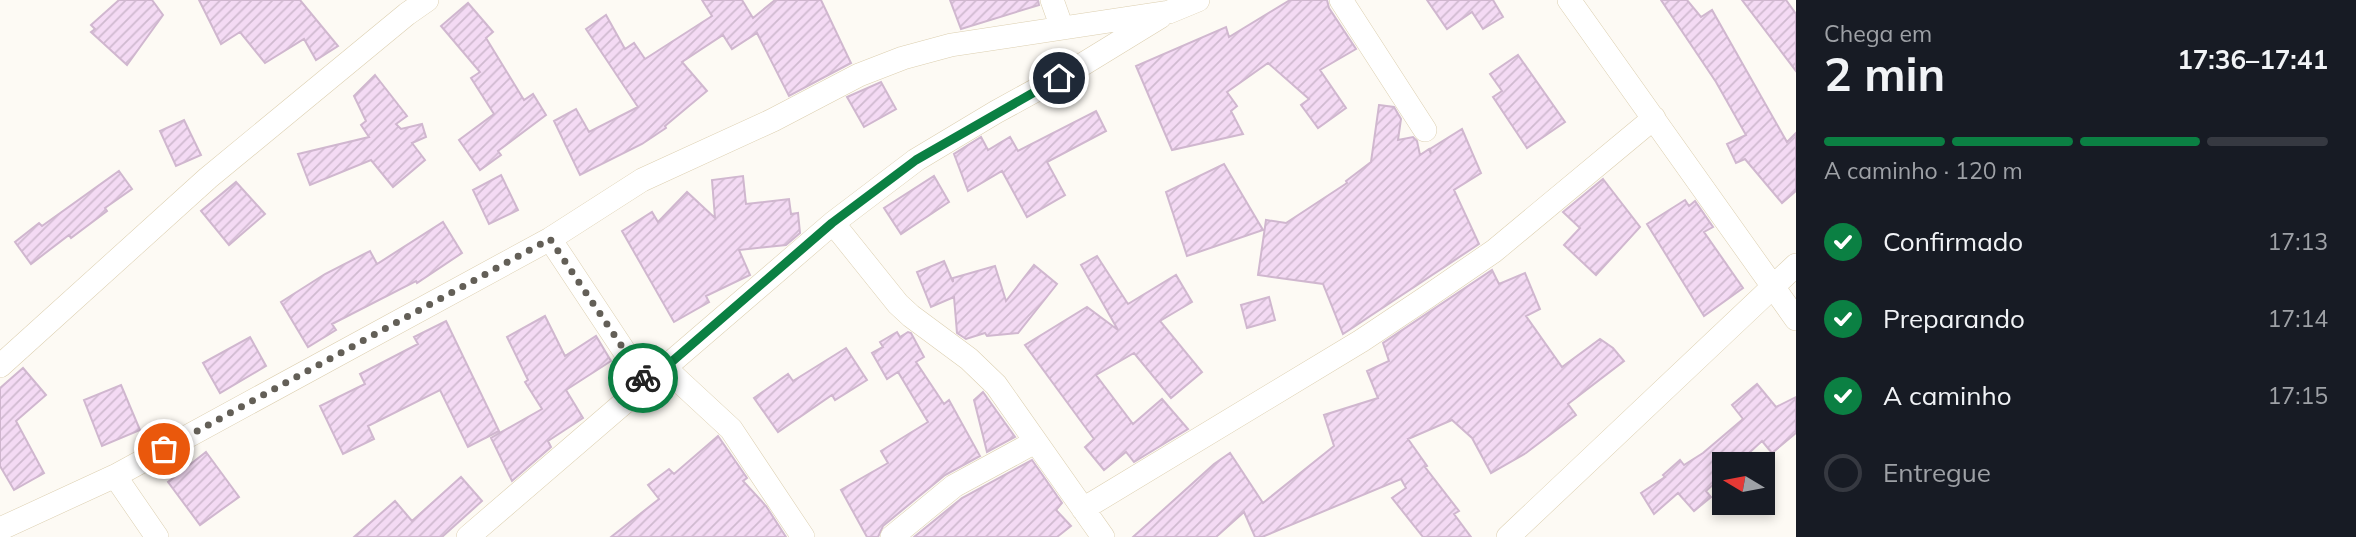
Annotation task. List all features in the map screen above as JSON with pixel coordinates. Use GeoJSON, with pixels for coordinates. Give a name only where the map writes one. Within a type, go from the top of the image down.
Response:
{"type":"FeatureCollection","features":[{"type":"Feature","properties":{"kind":"street"},"geometry":{"type":"LineString","coordinates":[[0,366],[208,178],[427,0]]}},
{"type":"Feature","properties":{"kind":"street"},"geometry":{"type":"LineString","coordinates":[[1052,0],[1062,28]]}},
{"type":"Feature","properties":{"kind":"street"},"geometry":{"type":"LineString","coordinates":[[468,537],[832,223],[916,160],[1169,12],[1198,0]]}},
{"type":"Feature","properties":{"kind":"street"},"geometry":{"type":"LineString","coordinates":[[1341,0],[1425,130]]}},
{"type":"Feature","properties":{"kind":"street"},"geometry":{"type":"LineString","coordinates":[[1569,0],[1796,319]]}},
{"type":"Feature","properties":{"kind":"street"},"geometry":{"type":"LineString","coordinates":[[0,529],[115,476],[550,239],[642,180],[773,120],[859,75],[903,58],[951,46],[1169,12]]}},
{"type":"Feature","properties":{"kind":"street"},"geometry":{"type":"LineString","coordinates":[[1083,509],[1361,341],[1472,267],[1654,118]]}},
{"type":"Feature","properties":{"kind":"street"},"geometry":{"type":"LineString","coordinates":[[832,223],[904,310],[984,372],[1103,537]]}},
{"type":"Feature","properties":{"kind":"street"},"geometry":{"type":"LineString","coordinates":[[550,239],[646,384]]}},
{"type":"Feature","properties":{"kind":"street"},"geometry":{"type":"LineString","coordinates":[[1508,537],[1796,265]]}},
{"type":"Feature","properties":{"kind":"street"},"geometry":{"type":"LineString","coordinates":[[664,367],[731,429],[803,537]]}},
{"type":"Feature","properties":{"kind":"street"},"geometry":{"type":"LineString","coordinates":[[892,537],[954,486],[1035,442]]}},
{"type":"Feature","properties":{"kind":"street"},"geometry":{"type":"LineString","coordinates":[[115,476],[157,537]]}},
{"type":"Feature","properties":{"kind":"building"},"geometry":{"type":"Polygon","coordinates":[[[119,0],[152,0],[163,15],[127,65],[91,32],[95,29],[91,25],[119,0]]]}},
{"type":"Feature","properties":{"kind":"building"},"geometry":{"type":"Polygon","coordinates":[[[199,0],[300,0],[338,46],[316,60],[304,39],[265,63],[240,32],[221,44],[199,0]]]}},
{"type":"Feature","properties":{"kind":"building"},"geometry":{"type":"Polygon","coordinates":[[[702,0],[742,0],[753,18],[775,0],[821,0],[851,63],[789,96],[757,33],[732,49],[723,35],[682,62],[707,91],[665,126],[666,128],[642,144],[580,175],[554,121],[576,109],[589,132],[638,107],[586,29],[606,15],[625,49],[634,43],[645,59],[712,16],[702,0]]]}},
{"type":"Feature","properties":{"kind":"building"},"geometry":{"type":"Polygon","coordinates":[[[950,0],[1038,0],[1039,5],[961,29],[950,0]]]}},
{"type":"Feature","properties":{"kind":"building"},"geometry":{"type":"Polygon","coordinates":[[[1290,0],[1327,0],[1329,8],[1356,49],[1320,70],[1346,108],[1318,128],[1301,105],[1309,99],[1268,63],[1227,92],[1237,106],[1231,111],[1243,134],[1172,150],[1136,66],[1226,27],[1229,37],[1290,0]]]}},
{"type":"Feature","properties":{"kind":"building"},"geometry":{"type":"Polygon","coordinates":[[[1427,0],[1493,0],[1503,17],[1483,29],[1472,12],[1447,29],[1427,0]]]}},
{"type":"Feature","properties":{"kind":"building"},"geometry":{"type":"Polygon","coordinates":[[[1661,0],[1687,0],[1701,17],[1712,10],[1787,142],[1796,133],[1796,191],[1782,203],[1745,159],[1736,163],[1727,144],[1746,135],[1716,82],[1661,0]]]}},
{"type":"Feature","properties":{"kind":"building"},"geometry":{"type":"Polygon","coordinates":[[[1742,0],[1786,0],[1796,14],[1796,71],[1742,0]]]}},
{"type":"Feature","properties":{"kind":"building"},"geometry":{"type":"Polygon","coordinates":[[[468,3],[493,32],[486,38],[524,100],[533,94],[546,115],[498,151],[501,155],[480,170],[459,140],[494,114],[471,78],[480,72],[441,26],[468,3]]]}},
{"type":"Feature","properties":{"kind":"building"},"geometry":{"type":"Polygon","coordinates":[[[1518,55],[1565,122],[1527,148],[1493,97],[1502,91],[1490,74],[1518,55]]]}},
{"type":"Feature","properties":{"kind":"building"},"geometry":{"type":"Polygon","coordinates":[[[375,75],[407,116],[396,124],[401,129],[422,124],[426,137],[412,143],[425,160],[393,187],[371,160],[310,185],[298,154],[369,137],[361,125],[366,121],[354,96],[375,75]]]}},
{"type":"Feature","properties":{"kind":"building"},"geometry":{"type":"Polygon","coordinates":[[[881,82],[896,109],[864,127],[847,97],[881,82]]]}},
{"type":"Feature","properties":{"kind":"building"},"geometry":{"type":"Polygon","coordinates":[[[1379,105],[1394,107],[1401,119],[1398,140],[1413,137],[1417,141],[1420,155],[1429,149],[1431,154],[1430,149],[1462,129],[1481,173],[1454,190],[1479,244],[1343,334],[1323,284],[1258,275],[1266,220],[1286,223],[1347,183],[1346,181],[1371,162],[1379,105]]]}},
{"type":"Feature","properties":{"kind":"building"},"geometry":{"type":"Polygon","coordinates":[[[1096,111],[1106,131],[1047,162],[1065,195],[1027,217],[1002,171],[968,191],[954,154],[981,137],[988,150],[1010,137],[1018,151],[1096,111]]]}},
{"type":"Feature","properties":{"kind":"building"},"geometry":{"type":"Polygon","coordinates":[[[184,120],[201,155],[176,166],[160,131],[184,120]]]}},
{"type":"Feature","properties":{"kind":"building"},"geometry":{"type":"Polygon","coordinates":[[[1224,164],[1263,230],[1187,256],[1166,192],[1224,164]]]}},
{"type":"Feature","properties":{"kind":"building"},"geometry":{"type":"Polygon","coordinates":[[[119,171],[132,189],[71,238],[69,235],[31,264],[15,242],[39,223],[42,226],[119,171]]]}},
{"type":"Feature","properties":{"kind":"building"},"geometry":{"type":"Polygon","coordinates":[[[501,175],[518,210],[489,224],[473,190],[501,175]]]}},
{"type":"Feature","properties":{"kind":"building"},"geometry":{"type":"Polygon","coordinates":[[[743,176],[746,204],[789,199],[791,214],[798,213],[800,233],[786,245],[739,250],[750,275],[706,296],[709,302],[674,322],[622,231],[652,212],[658,222],[687,192],[715,218],[712,180],[743,176]]]}},
{"type":"Feature","properties":{"kind":"building"},"geometry":{"type":"Polygon","coordinates":[[[934,176],[949,202],[901,234],[884,208],[934,176]]]}},
{"type":"Feature","properties":{"kind":"building"},"geometry":{"type":"Polygon","coordinates":[[[1603,179],[1640,227],[1596,275],[1564,245],[1580,228],[1563,212],[1603,179]]]}},
{"type":"Feature","properties":{"kind":"building"},"geometry":{"type":"Polygon","coordinates":[[[236,182],[265,214],[229,245],[201,211],[236,182]]]}},
{"type":"Feature","properties":{"kind":"building"},"geometry":{"type":"Polygon","coordinates":[[[1685,200],[1689,206],[1695,201],[1713,227],[1704,232],[1743,288],[1704,316],[1647,224],[1685,200]]]}},
{"type":"Feature","properties":{"kind":"building"},"geometry":{"type":"Polygon","coordinates":[[[443,222],[462,253],[417,283],[416,281],[332,324],[336,330],[308,347],[281,302],[325,274],[370,251],[377,264],[443,222]]]}},
{"type":"Feature","properties":{"kind":"building"},"geometry":{"type":"Polygon","coordinates":[[[1097,256],[1128,304],[1176,275],[1192,302],[1160,321],[1202,372],[1171,398],[1134,353],[1096,375],[1133,424],[1162,399],[1188,429],[1134,462],[1126,452],[1104,470],[1085,447],[1094,439],[1025,345],[1087,307],[1118,330],[1081,265],[1097,256]]]}},
{"type":"Feature","properties":{"kind":"building"},"geometry":{"type":"Polygon","coordinates":[[[944,261],[953,282],[953,278],[995,266],[1006,301],[1034,265],[1057,284],[1018,333],[987,336],[985,333],[966,339],[957,333],[954,297],[931,307],[917,272],[944,261]]]}},
{"type":"Feature","properties":{"kind":"building"},"geometry":{"type":"Polygon","coordinates":[[[1492,270],[1499,284],[1525,273],[1540,309],[1526,316],[1562,367],[1600,339],[1613,348],[1624,361],[1568,404],[1576,415],[1526,453],[1491,473],[1472,438],[1452,420],[1408,439],[1427,466],[1425,467],[1459,511],[1454,514],[1471,537],[1423,537],[1392,498],[1406,488],[1401,479],[1262,537],[1255,537],[1244,512],[1216,537],[1133,537],[1214,464],[1230,453],[1263,503],[1334,446],[1324,415],[1378,398],[1367,371],[1389,361],[1383,343],[1492,270]]]}},
{"type":"Feature","properties":{"kind":"building"},"geometry":{"type":"Polygon","coordinates":[[[1269,297],[1275,320],[1247,328],[1241,305],[1269,297]]]}},
{"type":"Feature","properties":{"kind":"building"},"geometry":{"type":"Polygon","coordinates":[[[545,316],[565,356],[596,336],[611,361],[566,390],[583,418],[548,441],[551,447],[512,481],[491,438],[542,409],[525,382],[528,380],[507,337],[545,316]]]}},
{"type":"Feature","properties":{"kind":"building"},"geometry":{"type":"Polygon","coordinates":[[[446,321],[499,431],[468,447],[440,390],[368,426],[374,439],[343,454],[320,406],[365,384],[360,374],[418,344],[414,337],[446,321]]]}},
{"type":"Feature","properties":{"kind":"building"},"geometry":{"type":"Polygon","coordinates":[[[897,332],[900,337],[911,333],[924,357],[916,362],[944,404],[949,400],[980,456],[945,475],[883,526],[878,537],[867,537],[841,490],[888,463],[881,451],[928,422],[898,372],[887,379],[872,353],[883,347],[880,342],[897,332]]]}},
{"type":"Feature","properties":{"kind":"building"},"geometry":{"type":"Polygon","coordinates":[[[250,337],[266,366],[220,393],[203,363],[250,337]]]}},
{"type":"Feature","properties":{"kind":"building"},"geometry":{"type":"Polygon","coordinates":[[[846,348],[867,380],[835,400],[832,395],[778,432],[754,398],[788,374],[793,381],[846,348]]]}},
{"type":"Feature","properties":{"kind":"building"},"geometry":{"type":"Polygon","coordinates":[[[23,368],[46,395],[16,421],[44,473],[14,490],[0,466],[0,388],[23,368]]]}},
{"type":"Feature","properties":{"kind":"building"},"geometry":{"type":"Polygon","coordinates":[[[1757,384],[1776,407],[1796,397],[1796,433],[1773,452],[1762,441],[1750,452],[1712,452],[1712,486],[1706,491],[1711,497],[1694,511],[1678,493],[1654,514],[1641,493],[1665,477],[1663,475],[1680,460],[1684,465],[1703,453],[1743,419],[1732,405],[1757,384]]]}},
{"type":"Feature","properties":{"kind":"building"},"geometry":{"type":"Polygon","coordinates":[[[121,385],[140,430],[102,446],[84,400],[121,385]]]}},
{"type":"Feature","properties":{"kind":"building"},"geometry":{"type":"Polygon","coordinates":[[[983,392],[1015,437],[987,452],[974,400],[983,392]]]}},
{"type":"Feature","properties":{"kind":"building"},"geometry":{"type":"Polygon","coordinates":[[[718,436],[747,478],[743,481],[766,506],[786,537],[611,537],[659,499],[648,485],[669,469],[674,474],[718,436]]]}},
{"type":"Feature","properties":{"kind":"building"},"geometry":{"type":"Polygon","coordinates":[[[206,452],[239,497],[200,525],[168,482],[206,452]]]}},
{"type":"Feature","properties":{"kind":"building"},"geometry":{"type":"Polygon","coordinates":[[[1032,460],[1062,503],[1056,510],[1071,526],[1057,537],[914,537],[962,498],[1032,460]]]}},
{"type":"Feature","properties":{"kind":"building"},"geometry":{"type":"Polygon","coordinates":[[[461,477],[482,501],[442,537],[354,537],[395,501],[412,521],[461,477]]]}},
{"type":"Feature","properties":{"kind":"way so far"},"geometry":{"type":"LineString","coordinates":[[164,449],[550,239],[643,378]]}},
{"type":"Feature","properties":{"kind":"route"},"geometry":{"type":"LineString","coordinates":[[643,378],[646,384],[832,223],[916,160],[1059,78]]}}]}
